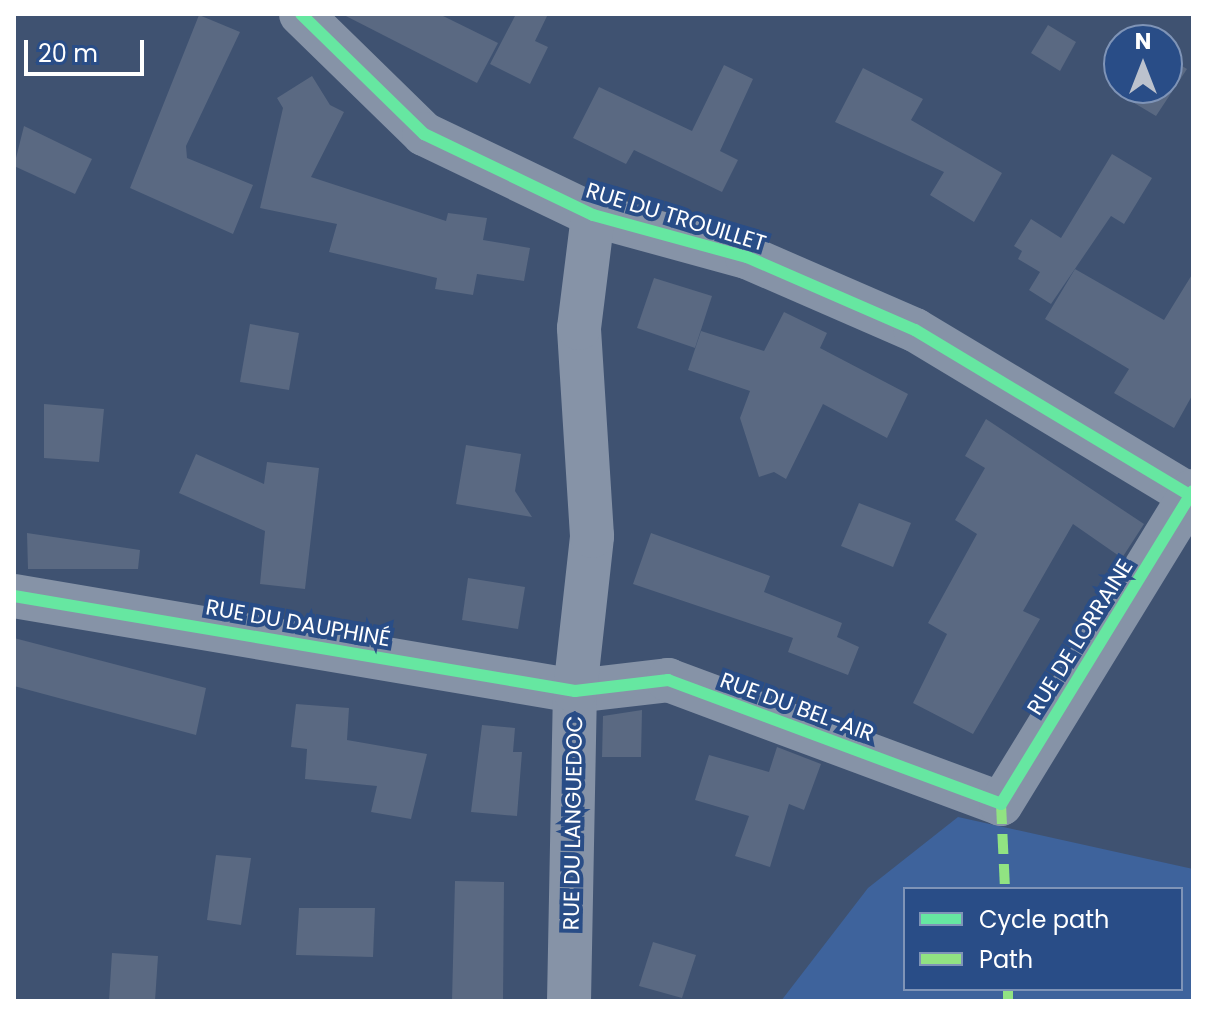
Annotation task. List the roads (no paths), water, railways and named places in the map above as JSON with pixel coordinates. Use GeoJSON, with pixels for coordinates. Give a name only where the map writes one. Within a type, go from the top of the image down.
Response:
{"type":"FeatureCollection","features":[{"type":"Feature","properties":{"kind":"street","name":"RUE DU TROUILLET"},"geometry":{"type":"LineString","coordinates":[[301,14],[424,134],[593,215],[747,257],[915,330],[1192,493]]}},
{"type":"Feature","properties":{"kind":"street","name":"RUE DU LANGUEDOC"},"geometry":{"type":"LineString","coordinates":[[569,1001],[575,691],[592,536],[578,393],[593,215]]}},
{"type":"Feature","properties":{"kind":"street","name":"RUE DE LORRAINE"},"geometry":{"type":"LineString","coordinates":[[1001,804],[1192,493]]}},
{"type":"Feature","properties":{"kind":"street","name":"RUE DU DAUPHINÉ"},"geometry":{"type":"LineString","coordinates":[[14,596],[575,691]]}},
{"type":"Feature","properties":{"kind":"street","name":"RUE DU BEL-AIR"},"geometry":{"type":"LineString","coordinates":[[575,691],[668,680],[1001,804]]}}]}
